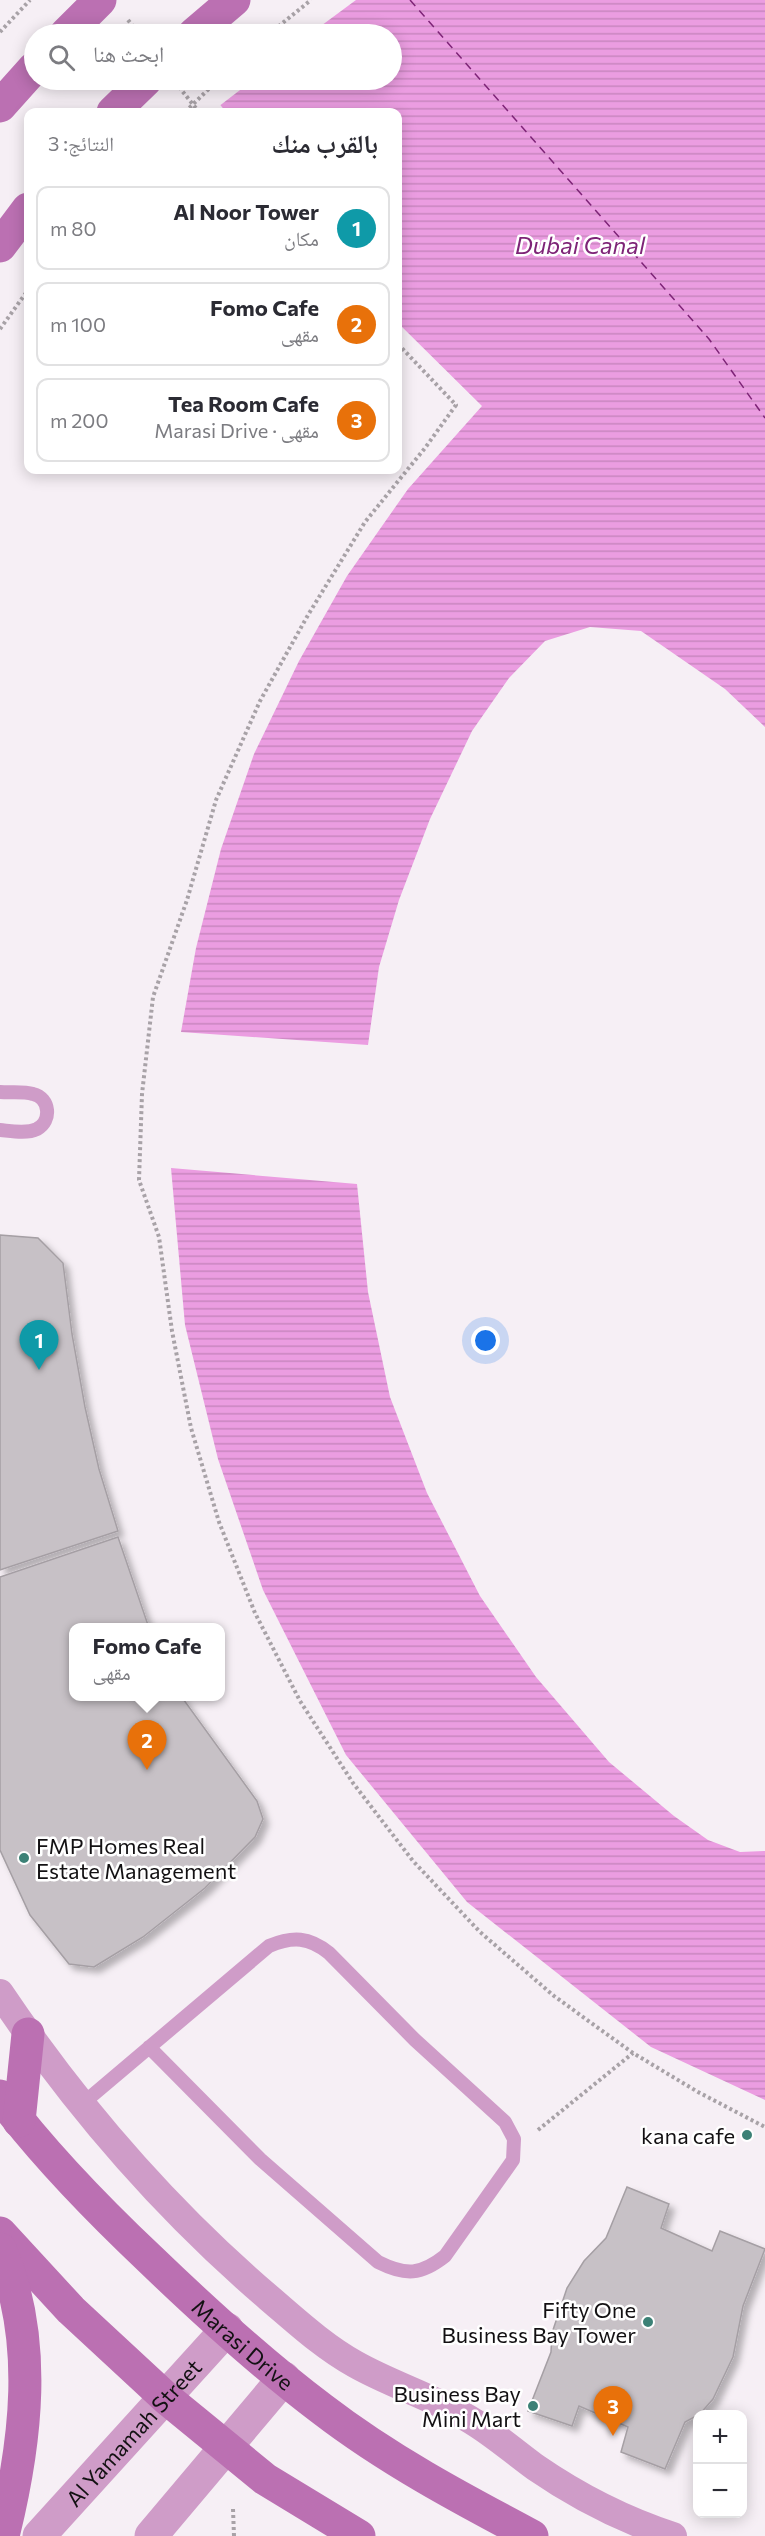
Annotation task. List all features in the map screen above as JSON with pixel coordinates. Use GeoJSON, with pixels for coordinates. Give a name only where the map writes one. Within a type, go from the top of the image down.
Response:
{"type":"FeatureCollection","features":[{"type":"Feature","properties":{"kind":"main road"},"geometry":{"type":"LineString","coordinates":[[76,24],[100,0]]}},
{"type":"Feature","properties":{"kind":"main road"},"geometry":{"type":"LineString","coordinates":[[206,24],[234,0]]}},
{"type":"Feature","properties":{"kind":"main road"},"geometry":{"type":"LineString","coordinates":[[0,106],[24,79]]}},
{"type":"Feature","properties":{"kind":"main road"},"geometry":{"type":"LineString","coordinates":[[117,108],[136,90]]}},
{"type":"Feature","properties":{"kind":"main road"},"geometry":{"type":"LineString","coordinates":[[9,2108],[28,2034]]}},
{"type":"Feature","properties":{"kind":"main road","name":"Marasi Drive"},"geometry":{"type":"LineString","coordinates":[[9,2108],[118,2229],[227,2329],[322,2410],[400,2462],[532,2536]]}},
{"type":"Feature","properties":{"kind":"main road"},"geometry":{"type":"LineString","coordinates":[[0,2233],[71,2310],[166,2398],[224,2447],[265,2479],[359,2536]]}},
{"type":"Feature","properties":{"kind":"main road"},"geometry":{"type":"LineString","coordinates":[[0,2249],[22,2333],[26,2375],[21,2454],[3,2536]]}},
{"type":"Feature","properties":{"kind":"street"},"geometry":{"type":"LineString","coordinates":[[0,1993],[81,2105],[183,2219],[242,2275],[327,2345],[354,2364],[469,2418],[575,2492],[618,2514],[672,2536]]}},
{"type":"Feature","properties":{"kind":"street","name":"Al Yamamah Street"},"geometry":{"type":"LineString","coordinates":[[39,2536],[227,2329]]}},
{"type":"Feature","properties":{"kind":"street"},"geometry":{"type":"LineString","coordinates":[[151,2536],[284,2378]]}},
{"type":"Feature","properties":{"kind":"lane"},"geometry":{"type":"LineString","coordinates":[[0,1092],[34,1094],[43,1099],[47,1107],[47,1117],[42,1126],[35,1131],[0,1130]]}},
{"type":"Feature","properties":{"kind":"lane"},"geometry":{"type":"LineString","coordinates":[[81,2105],[149,2047],[269,1946],[285,1939],[301,1938],[316,1943],[329,1953],[408,2033],[505,2122],[514,2139],[513,2160],[445,2256],[430,2267],[413,2272],[395,2271],[378,2262],[260,2159],[149,2047]]}},
{"type":"Feature","properties":{"kind":"path"},"geometry":{"type":"LineString","coordinates":[[0,32],[30,0]]}},
{"type":"Feature","properties":{"kind":"path"},"geometry":{"type":"LineString","coordinates":[[281,24],[311,0]]}},
{"type":"Feature","properties":{"kind":"path"},"geometry":{"type":"LineString","coordinates":[[182,90],[196,108]]}},
{"type":"Feature","properties":{"kind":"path"},"geometry":{"type":"LineString","coordinates":[[188,108],[207,90]]}},
{"type":"Feature","properties":{"kind":"path"},"geometry":{"type":"LineString","coordinates":[[0,329],[24,296]]}},
{"type":"Feature","properties":{"kind":"path"},"geometry":{"type":"LineString","coordinates":[[402,348],[456,405],[425,448],[365,522],[308,615],[260,701],[216,800],[187,900],[153,997],[142,1094],[139,1180],[159,1237],[172,1331],[191,1428],[219,1522],[255,1613],[300,1701],[353,1783],[413,1861],[473,1924],[554,1996],[633,2053],[698,2092],[765,2127]]}},
{"type":"Feature","properties":{"kind":"path"},"geometry":{"type":"LineString","coordinates":[[515,2149],[633,2053]]}},
{"type":"Feature","properties":{"kind":"path"},"geometry":{"type":"LineString","coordinates":[[233,2509],[234,2536]]}},
{"type":"Feature","properties":{"kind":"water","name":"Dubai Canal"},"geometry":{"type":"Polygon","coordinates":[[[137,0],[765,0],[765,727],[725,689],[641,631],[590,627],[545,641],[509,678],[472,731],[430,819],[399,900],[379,967],[368,1045],[181,1032],[196,948],[221,849],[254,754],[299,661],[347,576],[408,489],[482,406],[402,327],[402,108],[223,108],[208,90],[402,90],[402,24],[156,24],[137,0]]]}},
{"type":"Feature","properties":{"kind":"water"},"geometry":{"type":"Polygon","coordinates":[[[171,1168],[357,1184],[368,1292],[390,1397],[427,1493],[480,1596],[536,1677],[609,1762],[674,1816],[708,1840],[740,1852],[765,1851],[765,2100],[651,2047],[467,1902],[346,1755],[263,1590],[218,1459],[185,1325],[171,1168]]]}},
{"type":"Feature","properties":{"kind":"pier"},"geometry":{"type":"Polygon","coordinates":[[[134,0],[356,0],[324,24],[152,24],[134,0]]]}},
{"type":"Feature","properties":{"kind":"pier"},"geometry":{"type":"Polygon","coordinates":[[[205,90],[240,90],[218,107],[205,90]]]}},
{"type":"Feature","properties":{"kind":"building"},"geometry":{"type":"Polygon","coordinates":[[[0,1235],[38,1238],[63,1263],[72,1334],[85,1407],[99,1469],[118,1531],[0,1570],[0,1235]]]}},
{"type":"Feature","properties":{"kind":"building"},"geometry":{"type":"Polygon","coordinates":[[[118,1537],[147,1623],[69,1623],[69,1701],[185,1701],[257,1801],[263,1819],[255,1837],[205,1888],[143,1937],[94,1967],[69,1964],[30,1915],[0,1850],[0,1577],[118,1537]]]}},
{"type":"Feature","properties":{"kind":"building","name":"Fifty One Business Bay Tower"},"geometry":{"type":"Polygon","coordinates":[[[627,2187],[669,2204],[661,2228],[712,2251],[720,2231],[765,2249],[743,2306],[733,2357],[713,2399],[703,2410],[693,2410],[693,2418],[685,2422],[665,2469],[621,2452],[628,2427],[579,2406],[572,2426],[528,2411],[551,2352],[552,2333],[567,2288],[584,2261],[606,2238],[627,2187]]]}},
{"type":"Feature","properties":{"kind":"ferry route"},"geometry":{"type":"LineString","coordinates":[[410,0],[709,339],[765,418]]}},
{"type":"Feature","properties":{"kind":"place","name":"Al Noor Tower"},"geometry":{"type":"Point","coordinates":[39,1370]}},
{"type":"Feature","properties":{"kind":"place","name":"Fomo Cafe"},"geometry":{"type":"Point","coordinates":[147,1770]}},
{"type":"Feature","properties":{"kind":"place","name":"FMP Homes Real Estate Management"},"geometry":{"type":"Point","coordinates":[24,1858]}},
{"type":"Feature","properties":{"kind":"place","name":"kana cafe"},"geometry":{"type":"Point","coordinates":[747,2135]}},
{"type":"Feature","properties":{"kind":"place","name":"Fifty One Business Bay Tower"},"geometry":{"type":"Point","coordinates":[648,2322]}},
{"type":"Feature","properties":{"kind":"place","name":"Business Bay Mini Mart"},"geometry":{"type":"Point","coordinates":[533,2406]}},
{"type":"Feature","properties":{"kind":"place","name":"Tea Room Cafe"},"geometry":{"type":"Point","coordinates":[613,2436]}}]}
